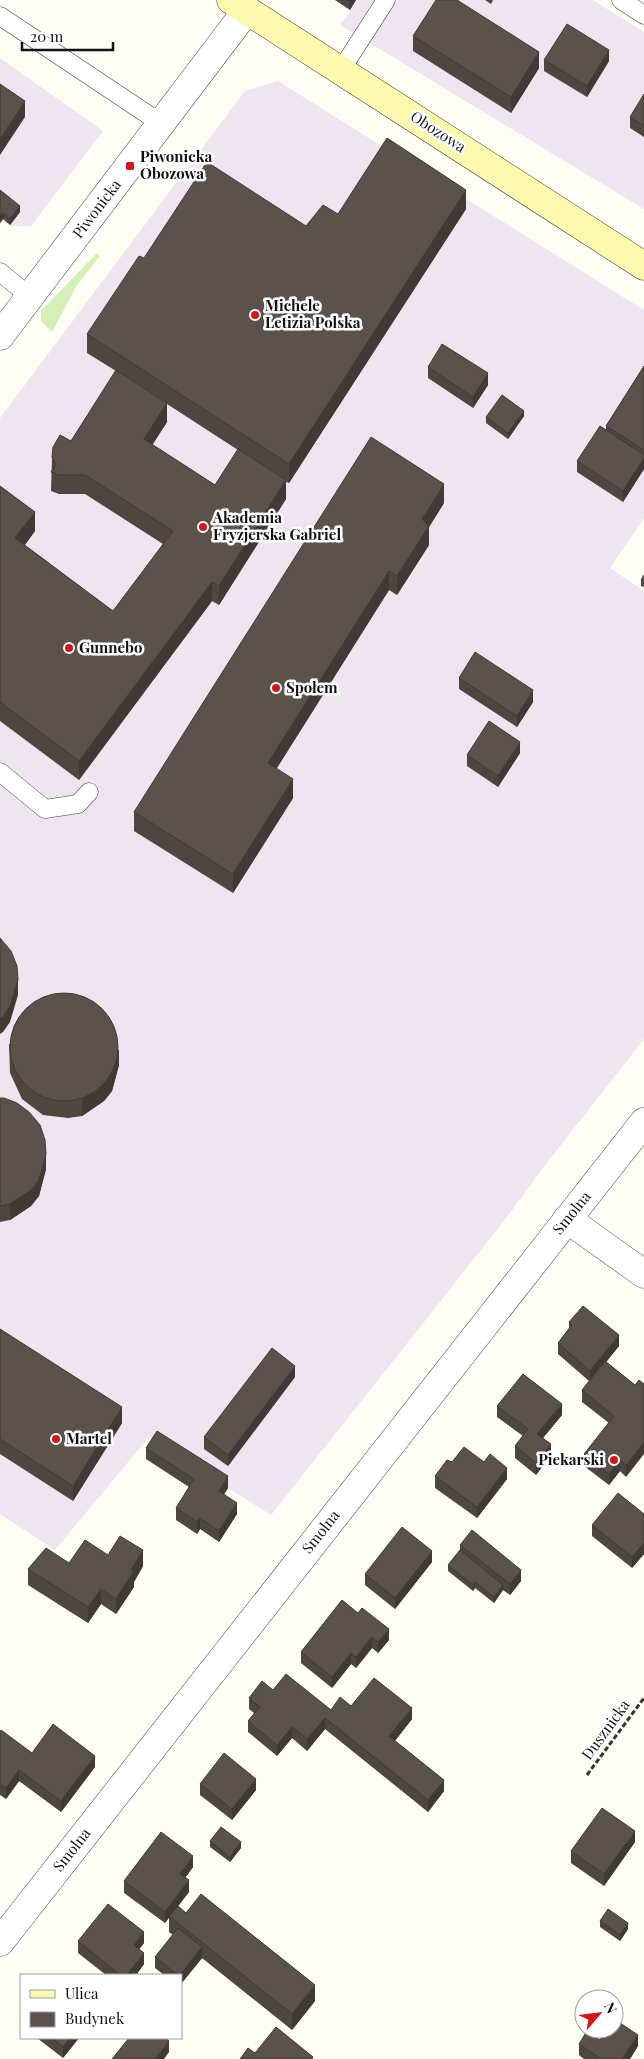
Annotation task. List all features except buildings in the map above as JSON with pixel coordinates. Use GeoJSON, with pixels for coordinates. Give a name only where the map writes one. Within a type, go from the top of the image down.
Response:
{"type":"FeatureCollection","features":[{"type":"Feature","properties":{"kind":"street","name":"Obozowa"},"geometry":{"type":"LineString","coordinates":[[239,5],[644,266]]}},
{"type":"Feature","properties":{"kind":"street","name":"Piwonicka"},"geometry":{"type":"LineString","coordinates":[[0,336],[162,124],[239,5]]}},
{"type":"Feature","properties":{"kind":"street","name":"Smolna"},"geometry":{"type":"LineString","coordinates":[[0,1942],[644,1122]]}},
{"type":"Feature","properties":{"kind":"street"},"geometry":{"type":"LineString","coordinates":[[567,1220],[644,1274]]}},
{"type":"Feature","properties":{"kind":"lane"},"geometry":{"type":"LineString","coordinates":[[341,70],[386,0]]}},
{"type":"Feature","properties":{"kind":"lane"},"geometry":{"type":"LineString","coordinates":[[621,0],[644,15]]}},
{"type":"Feature","properties":{"kind":"lane"},"geometry":{"type":"LineString","coordinates":[[0,16],[162,124]]}},
{"type":"Feature","properties":{"kind":"lane"},"geometry":{"type":"LineString","coordinates":[[0,272],[30,297]]}},
{"type":"Feature","properties":{"kind":"lane"},"geometry":{"type":"LineString","coordinates":[[0,772],[45,809],[78,804],[89,792]]}},
{"type":"Feature","properties":{"kind":"path","name":"Dusznicka"},"geometry":{"type":"LineString","coordinates":[[587,1776],[644,1698]]}},
{"type":"Feature","properties":{"kind":"shaded area"},"geometry":{"type":"Polygon","coordinates":[[[358,0],[593,0],[644,32],[644,209],[340,25],[358,0]]]}},
{"type":"Feature","properties":{"kind":"shaded area"},"geometry":{"type":"Polygon","coordinates":[[[0,58],[103,131],[31,226],[12,226],[3,219],[0,223],[0,58]]]}},
{"type":"Feature","properties":{"kind":"shaded area"},"geometry":{"type":"Polygon","coordinates":[[[278,81],[644,310],[644,518],[610,568],[644,591],[644,1039],[504,1221],[271,1515],[149,1437],[55,1550],[0,1514],[0,418],[245,91],[278,81]]]}},
{"type":"Feature","properties":{"kind":"green space"},"geometry":{"type":"Polygon","coordinates":[[[97,253],[100,256],[77,285],[52,332],[41,321],[41,311],[97,253]]]}},
{"type":"Feature","properties":{"kind":"place","name":"Piwonicka Obozowa"},"geometry":{"type":"Point","coordinates":[130,166]}},
{"type":"Feature","properties":{"kind":"place","name":"Michele Letizia Polska"},"geometry":{"type":"Point","coordinates":[255,315]}},
{"type":"Feature","properties":{"kind":"place","name":"Akademia Fryzjerska Gabriel"},"geometry":{"type":"Point","coordinates":[203,527]}},
{"type":"Feature","properties":{"kind":"place","name":"Gunnebo"},"geometry":{"type":"Point","coordinates":[69,648]}},
{"type":"Feature","properties":{"kind":"place","name":"Społem"},"geometry":{"type":"Point","coordinates":[276,688]}},
{"type":"Feature","properties":{"kind":"place","name":"Martel"},"geometry":{"type":"Point","coordinates":[56,1439]}},
{"type":"Feature","properties":{"kind":"place","name":"Piekarski"},"geometry":{"type":"Point","coordinates":[614,1460]}}]}
